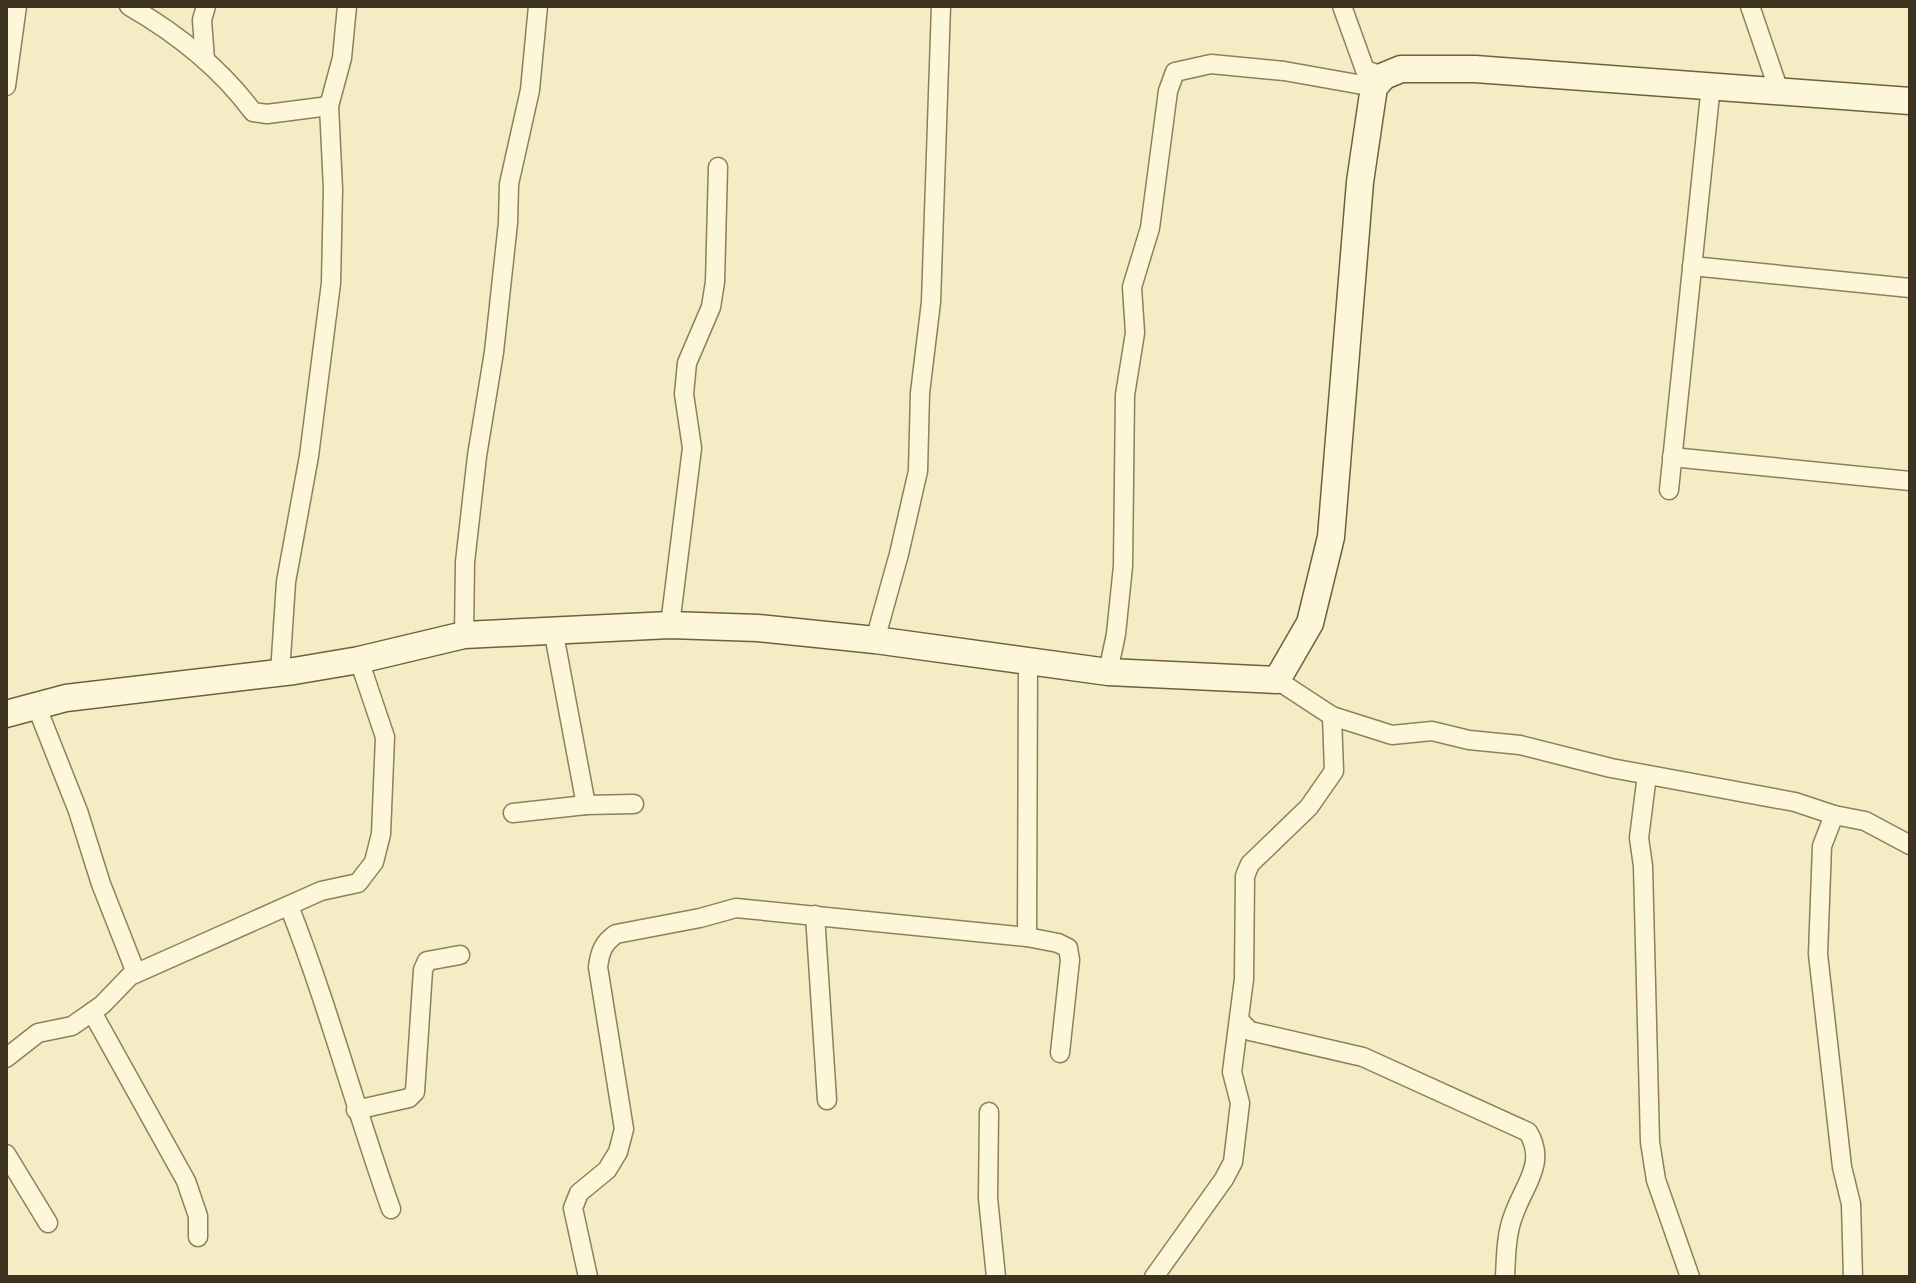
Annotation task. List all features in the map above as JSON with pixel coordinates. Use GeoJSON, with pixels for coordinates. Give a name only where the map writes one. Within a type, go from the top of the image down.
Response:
{"type":"FeatureCollection","features":[{"type":"Feature","properties":{"kind":"street"},"geometry":{"type":"LineString","coordinates":[[6,86],[17,6]]}},
{"type":"Feature","properties":{"kind":"street"},"geometry":{"type":"LineString","coordinates":[[129,6],[205,60],[236,89],[253,112],[267,114],[329,106]]}},
{"type":"Feature","properties":{"kind":"street"},"geometry":{"type":"LineString","coordinates":[[205,60],[202,20],[206,6]]}},
{"type":"Feature","properties":{"kind":"street"},"geometry":{"type":"LineString","coordinates":[[280,673],[286,582],[309,456],[331,283],[333,189],[329,106],[342,58],[347,6]]}},
{"type":"Feature","properties":{"kind":"street"},"geometry":{"type":"LineString","coordinates":[[464,635],[465,562],[477,456],[493,364],[508,223],[509,184],[530,90],[538,6]]}},
{"type":"Feature","properties":{"kind":"street"},"geometry":{"type":"LineString","coordinates":[[875,640],[918,471],[920,393],[931,302],[941,6]]}},
{"type":"Feature","properties":{"kind":"street"},"geometry":{"type":"LineString","coordinates":[[1342,6],[1365,70],[1379,82]]}},
{"type":"Feature","properties":{"kind":"street"},"geometry":{"type":"LineString","coordinates":[[1750,6],[1779,91]]}},
{"type":"Feature","properties":{"kind":"street"},"geometry":{"type":"LineString","coordinates":[[1108,672],[1116,634],[1123,566],[1125,395],[1135,333],[1132,287],[1150,228],[1168,91],[1175,72],[1211,64],[1379,82],[1401,69],[1475,69],[1910,101]]}},
{"type":"Feature","properties":{"kind":"street"},"geometry":{"type":"LineString","coordinates":[[1277,680],[1310,623],[1331,537],[1360,182],[1379,82]]}},
{"type":"Feature","properties":{"kind":"street"},"geometry":{"type":"LineString","coordinates":[[1669,490],[1711,85]]}},
{"type":"Feature","properties":{"kind":"street"},"geometry":{"type":"LineString","coordinates":[[670,625],[692,448],[684,394],[687,363],[711,307],[713,295],[718,167]]}},
{"type":"Feature","properties":{"kind":"street"},"geometry":{"type":"LineString","coordinates":[[1692,266],[1910,288]]}},
{"type":"Feature","properties":{"kind":"street"},"geometry":{"type":"LineString","coordinates":[[1672,457],[1910,481]]}},
{"type":"Feature","properties":{"kind":"street"},"geometry":{"type":"LineString","coordinates":[[6,714],[66,698],[280,673],[359,660],[464,635],[670,625],[758,628],[875,640],[1108,672],[1277,680],[1332,716],[1392,735],[1432,731],[1469,740],[1520,745],[1647,775],[1795,802],[1865,821],[1910,845]]}},
{"type":"Feature","properties":{"kind":"street"},"geometry":{"type":"LineString","coordinates":[[553,629],[586,805]]}},
{"type":"Feature","properties":{"kind":"street"},"geometry":{"type":"LineString","coordinates":[[6,1058],[38,1033],[72,1026],[102,1005],[136,973],[321,891],[358,883],[374,862],[381,834],[385,737],[359,660]]}},
{"type":"Feature","properties":{"kind":"street"},"geometry":{"type":"LineString","coordinates":[[1027,937],[1028,661]]}},
{"type":"Feature","properties":{"kind":"street"},"geometry":{"type":"LineString","coordinates":[[36,705],[136,973]]}},
{"type":"Feature","properties":{"kind":"street"},"geometry":{"type":"LineString","coordinates":[[1154,1277],[1233,1162],[1240,1103],[1232,1072],[1244,979],[1245,876],[1250,864],[1309,807],[1334,771],[1332,716]]}},
{"type":"Feature","properties":{"kind":"street"},"geometry":{"type":"LineString","coordinates":[[1647,775],[1639,838],[1643,866],[1650,1142],[1656,1180],[1690,1277]]}},
{"type":"Feature","properties":{"kind":"street"},"geometry":{"type":"LineString","coordinates":[[513,813],[586,805],[634,804]]}},
{"type":"Feature","properties":{"kind":"street"},"geometry":{"type":"LineString","coordinates":[[1834,815],[1822,846],[1818,954],[1842,1167],[1851,1204],[1853,1277]]}},
{"type":"Feature","properties":{"kind":"street"},"geometry":{"type":"LineString","coordinates":[[289,906],[391,1209]]}},
{"type":"Feature","properties":{"kind":"street"},"geometry":{"type":"LineString","coordinates":[[588,1277],[573,1208],[579,1193],[607,1170],[618,1152],[624,1129],[598,967],[600,952],[606,941],[616,934],[736,908],[1027,937],[1058,943],[1068,948],[1070,960],[1060,1053]]}},
{"type":"Feature","properties":{"kind":"street"},"geometry":{"type":"LineString","coordinates":[[815,915],[827,1100]]}},
{"type":"Feature","properties":{"kind":"street"},"geometry":{"type":"LineString","coordinates":[[356,1110],[409,1098],[415,1092],[423,970],[427,961],[460,955]]}},
{"type":"Feature","properties":{"kind":"street"},"geometry":{"type":"LineString","coordinates":[[92,1012],[186,1181],[198,1216],[198,1237]]}},
{"type":"Feature","properties":{"kind":"street"},"geometry":{"type":"LineString","coordinates":[[1239,1020],[1250,1031],[1363,1057],[1528,1132],[1533,1141],[1536,1166],[1513,1215],[1505,1277]]}},
{"type":"Feature","properties":{"kind":"street"},"geometry":{"type":"LineString","coordinates":[[989,1112],[988,1198],[996,1277]]}},
{"type":"Feature","properties":{"kind":"street"},"geometry":{"type":"LineString","coordinates":[[6,1154],[48,1223]]}}]}
